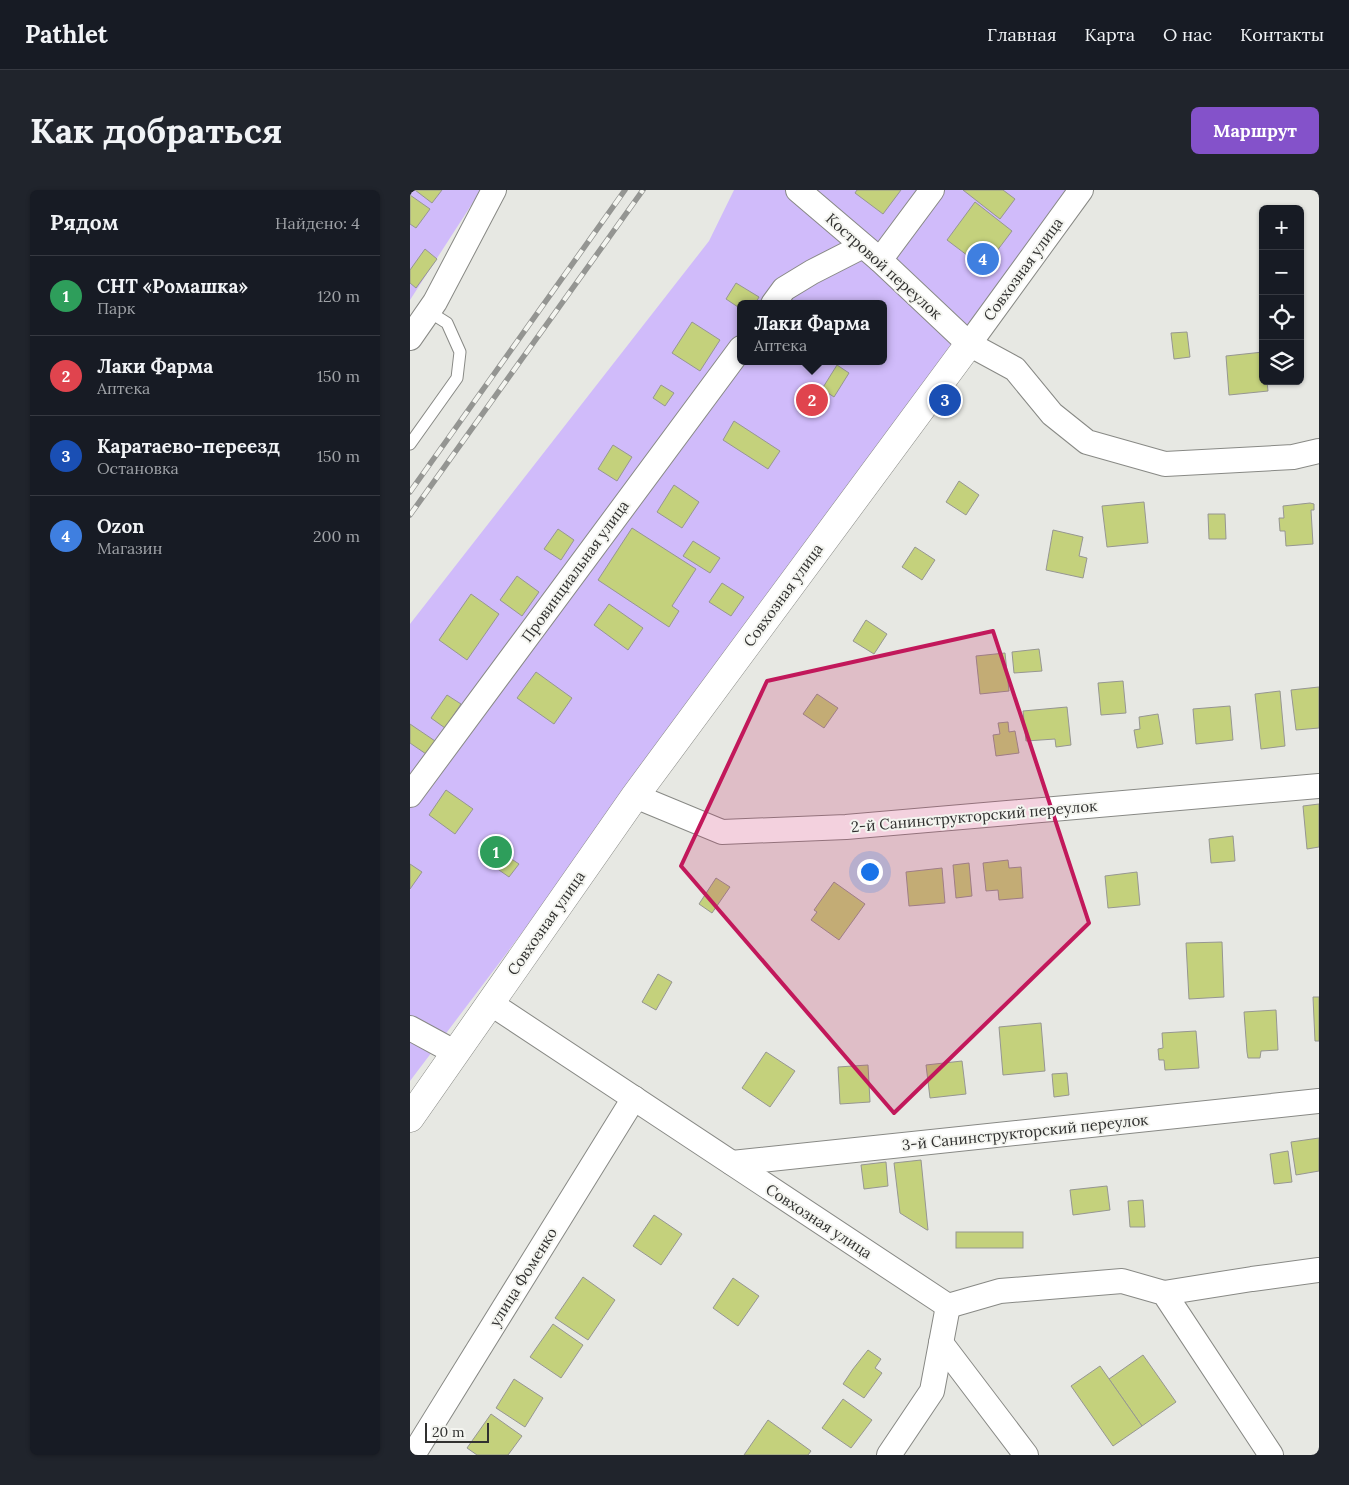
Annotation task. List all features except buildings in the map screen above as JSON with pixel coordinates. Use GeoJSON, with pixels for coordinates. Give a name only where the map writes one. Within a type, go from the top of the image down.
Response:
{"type":"FeatureCollection","features":[{"type":"Feature","properties":{"kind":"street"},"geometry":{"type":"LineString","coordinates":[[410,338],[435,302],[494,190]]}},
{"type":"Feature","properties":{"kind":"street","name":"Костровой переулок"},"geometry":{"type":"LineString","coordinates":[[798,190],[872,253],[969,344],[1015,369],[1052,414],[1087,442],[1165,464],[1293,457],[1319,451]]}},
{"type":"Feature","properties":{"kind":"street"},"geometry":{"type":"LineString","coordinates":[[776,300],[784,289],[812,272],[872,253],[932,190]]}},
{"type":"Feature","properties":{"kind":"street","name":"Совхозная улица"},"geometry":{"type":"LineString","coordinates":[[410,1118],[635,796],[1081,190]]}},
{"type":"Feature","properties":{"kind":"street","name":"Провинциальная улица"},"geometry":{"type":"LineString","coordinates":[[410,795],[737,353]]}},
{"type":"Feature","properties":{"kind":"street","name":"2-й Санинструкторский переулок"},"geometry":{"type":"LineString","coordinates":[[635,796],[722,832],[846,827],[1319,786]]}},
{"type":"Feature","properties":{"kind":"street","name":"Совхозная улица"},"geometry":{"type":"LineString","coordinates":[[490,1004],[948,1306]]}},
{"type":"Feature","properties":{"kind":"street"},"geometry":{"type":"LineString","coordinates":[[410,1028],[456,1053]]}},
{"type":"Feature","properties":{"kind":"street","name":"улица Фоменко"},"geometry":{"type":"LineString","coordinates":[[413,1455],[634,1098]]}},
{"type":"Feature","properties":{"kind":"street","name":"3-й Санинструкторский переулок"},"geometry":{"type":"LineString","coordinates":[[732,1163],[1319,1101]]}},
{"type":"Feature","properties":{"kind":"street"},"geometry":{"type":"LineString","coordinates":[[889,1455],[932,1392],[948,1306],[1000,1291],[1122,1281],[1164,1293],[1319,1270]]}},
{"type":"Feature","properties":{"kind":"street"},"geometry":{"type":"LineString","coordinates":[[1164,1293],[1271,1455]]}},
{"type":"Feature","properties":{"kind":"street"},"geometry":{"type":"LineString","coordinates":[[941,1343],[1026,1455]]}},
{"type":"Feature","properties":{"kind":"lane"},"geometry":{"type":"LineString","coordinates":[[410,444],[458,378],[460,352],[447,323],[428,311]]}},
{"type":"Feature","properties":{"kind":"highlighted area"},"geometry":{"type":"Polygon","coordinates":[[[993,631],[1089,923],[894,1113],[681,866],[767,681],[993,631]]]}},
{"type":"Feature","properties":{"kind":"shaded area"},"geometry":{"type":"Polygon","coordinates":[[[410,190],[481,190],[410,300],[410,190]]]}},
{"type":"Feature","properties":{"kind":"shaded area"},"geometry":{"type":"Polygon","coordinates":[[[734,190],[1071,190],[954,361],[410,1081],[410,624],[709,241],[734,190]]]}},
{"type":"Feature","properties":{"kind":"railway"},"geometry":{"type":"LineString","coordinates":[[410,492],[625,190]]}},
{"type":"Feature","properties":{"kind":"railway"},"geometry":{"type":"LineString","coordinates":[[410,515],[643,190]]}},
{"type":"Feature","properties":{"kind":"place","name":"Ozon"},"geometry":{"type":"Point","coordinates":[983,259]}},
{"type":"Feature","properties":{"kind":"place","name":"Лаки Фарма"},"geometry":{"type":"Point","coordinates":[812,400]}},
{"type":"Feature","properties":{"kind":"place","name":"Каратаево-переезд"},"geometry":{"type":"Point","coordinates":[945,400]}},
{"type":"Feature","properties":{"kind":"place","name":"СНТ «Ромашка»"},"geometry":{"type":"Point","coordinates":[496,852]}}]}
